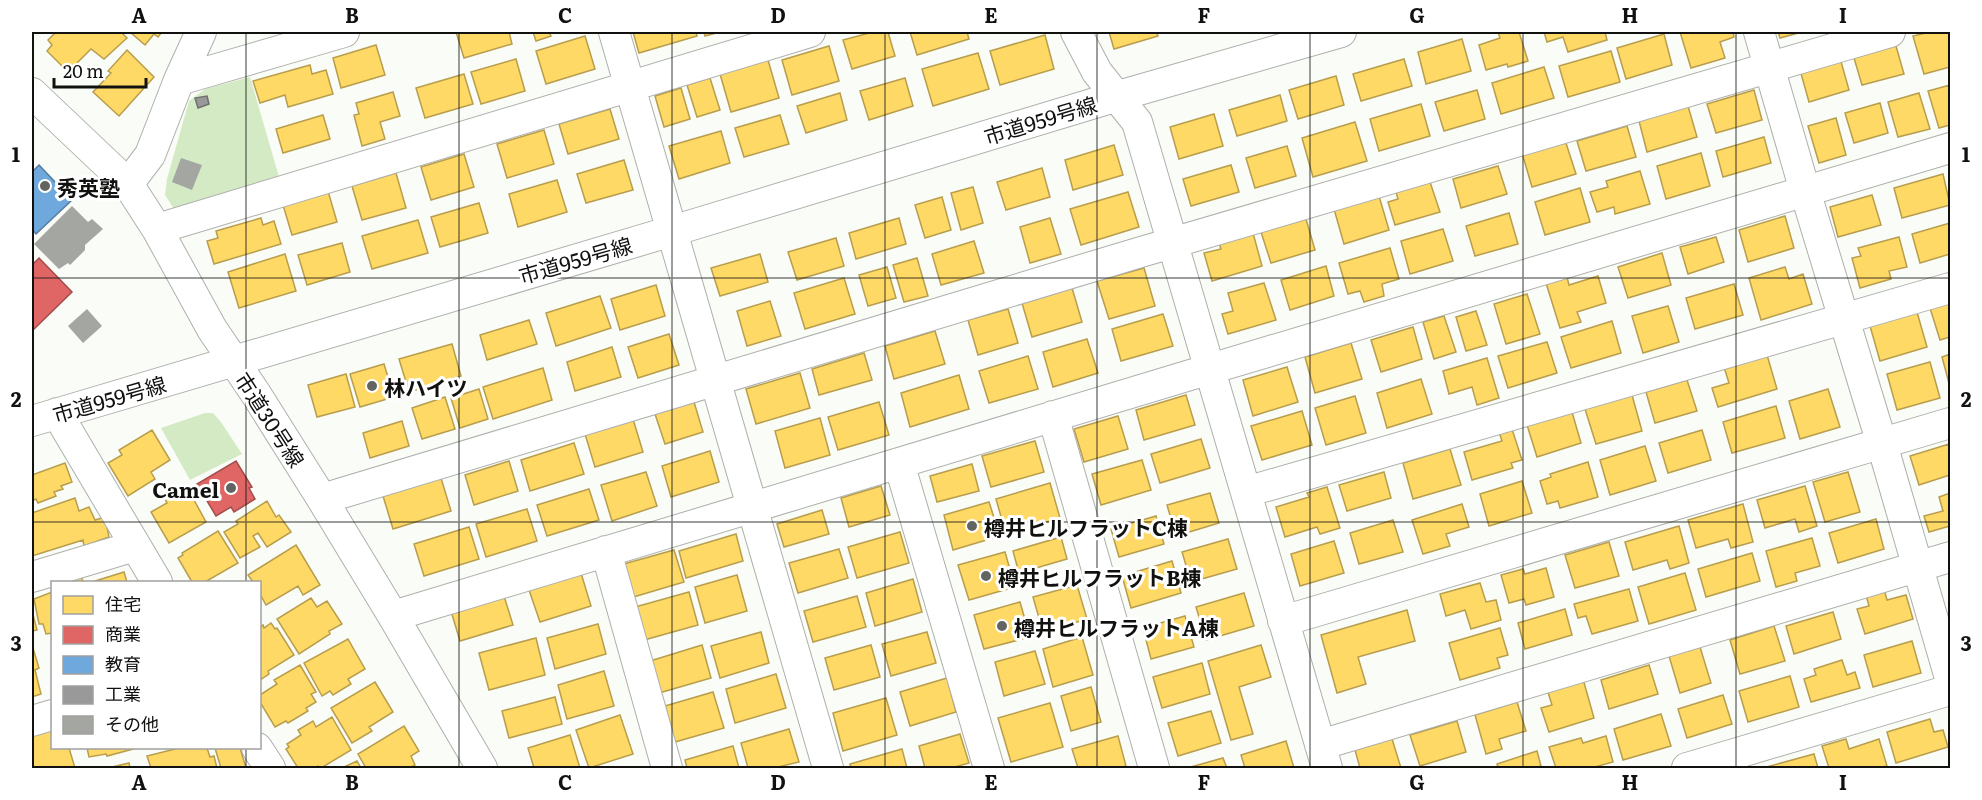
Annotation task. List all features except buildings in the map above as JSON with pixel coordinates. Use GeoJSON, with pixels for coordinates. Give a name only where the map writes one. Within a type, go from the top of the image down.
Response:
{"type":"FeatureCollection","features":[{"type":"Feature","properties":{"kind":"street"},"geometry":{"type":"LineString","coordinates":[[128,184],[150,155],[179,80],[201,32]]}},
{"type":"Feature","properties":{"kind":"street"},"geometry":{"type":"LineString","coordinates":[[179,80],[344,32]]}},
{"type":"Feature","properties":{"kind":"street"},"geometry":{"type":"LineString","coordinates":[[614,32],[828,768]]}},
{"type":"Feature","properties":{"kind":"street"},"geometry":{"type":"LineString","coordinates":[[157,229],[810,32]]}},
{"type":"Feature","properties":{"kind":"street"},"geometry":{"type":"LineString","coordinates":[[1076,32],[1097,72],[1137,122],[1323,757],[1950,557]]}},
{"type":"Feature","properties":{"kind":"street","name":"市道959号線"},"geometry":{"type":"LineString","coordinates":[[44,417],[1118,96],[1341,32]]}},
{"type":"Feature","properties":{"kind":"street"},"geometry":{"type":"LineString","coordinates":[[1759,32],[1950,678]]}},
{"type":"Feature","properties":{"kind":"street"},"geometry":{"type":"LineString","coordinates":[[322,499],[1173,242],[1890,32]]}},
{"type":"Feature","properties":{"kind":"street","name":"市道30号線"},"geometry":{"type":"LineString","coordinates":[[32,93],[128,184],[157,229],[212,329],[322,499],[482,768]]}},
{"type":"Feature","properties":{"kind":"street"},"geometry":{"type":"LineString","coordinates":[[393,616],[1950,148]]}},
{"type":"Feature","properties":{"kind":"street"},"geometry":{"type":"LineString","coordinates":[[1246,492],[1950,288]]}},
{"type":"Feature","properties":{"kind":"street"},"geometry":{"type":"LineString","coordinates":[[1053,416],[1154,768]]}},
{"type":"Feature","properties":{"kind":"street"},"geometry":{"type":"LineString","coordinates":[[44,417],[135,546],[156,581]]}},
{"type":"Feature","properties":{"kind":"street"},"geometry":{"type":"LineString","coordinates":[[1283,621],[1950,423]]}},
{"type":"Feature","properties":{"kind":"street"},"geometry":{"type":"LineString","coordinates":[[899,463],[989,768]]}},
{"type":"Feature","properties":{"kind":"street"},"geometry":{"type":"LineString","coordinates":[[32,578],[135,546]]}},
{"type":"Feature","properties":{"kind":"street"},"geometry":{"type":"LineString","coordinates":[[606,551],[667,768]]}},
{"type":"Feature","properties":{"kind":"street"},"geometry":{"type":"LineString","coordinates":[[1686,768],[1950,690]]}},
{"type":"Feature","properties":{"kind":"street"},"geometry":{"type":"LineString","coordinates":[[32,721],[51,715]]}},
{"type":"Feature","properties":{"kind":"street"},"geometry":{"type":"LineString","coordinates":[[258,749],[270,768]]}},
{"type":"Feature","properties":{"kind":"green space"},"geometry":{"type":"Polygon","coordinates":[[[250,77],[279,177],[174,209],[165,195],[167,179],[189,101],[205,89],[250,77]]]}},
{"type":"Feature","properties":{"kind":"green space"},"geometry":{"type":"Polygon","coordinates":[[[205,413],[213,413],[242,454],[190,480],[161,428],[205,413]]]}},
{"type":"Feature","properties":{"kind":"place","name":"秀英塾"},"geometry":{"type":"Point","coordinates":[45,186]}},
{"type":"Feature","properties":{"kind":"place","name":"林ハイツ"},"geometry":{"type":"Point","coordinates":[372,386]}},
{"type":"Feature","properties":{"kind":"place","name":"Camel"},"geometry":{"type":"Point","coordinates":[231,488]}},
{"type":"Feature","properties":{"kind":"place","name":"樽井ヒルフラットC棟"},"geometry":{"type":"Point","coordinates":[972,526]}},
{"type":"Feature","properties":{"kind":"place","name":"樽井ヒルフラットB棟"},"geometry":{"type":"Point","coordinates":[986,576]}},
{"type":"Feature","properties":{"kind":"place","name":"樽井ヒルフラットA棟"},"geometry":{"type":"Point","coordinates":[1002,626]}}]}
